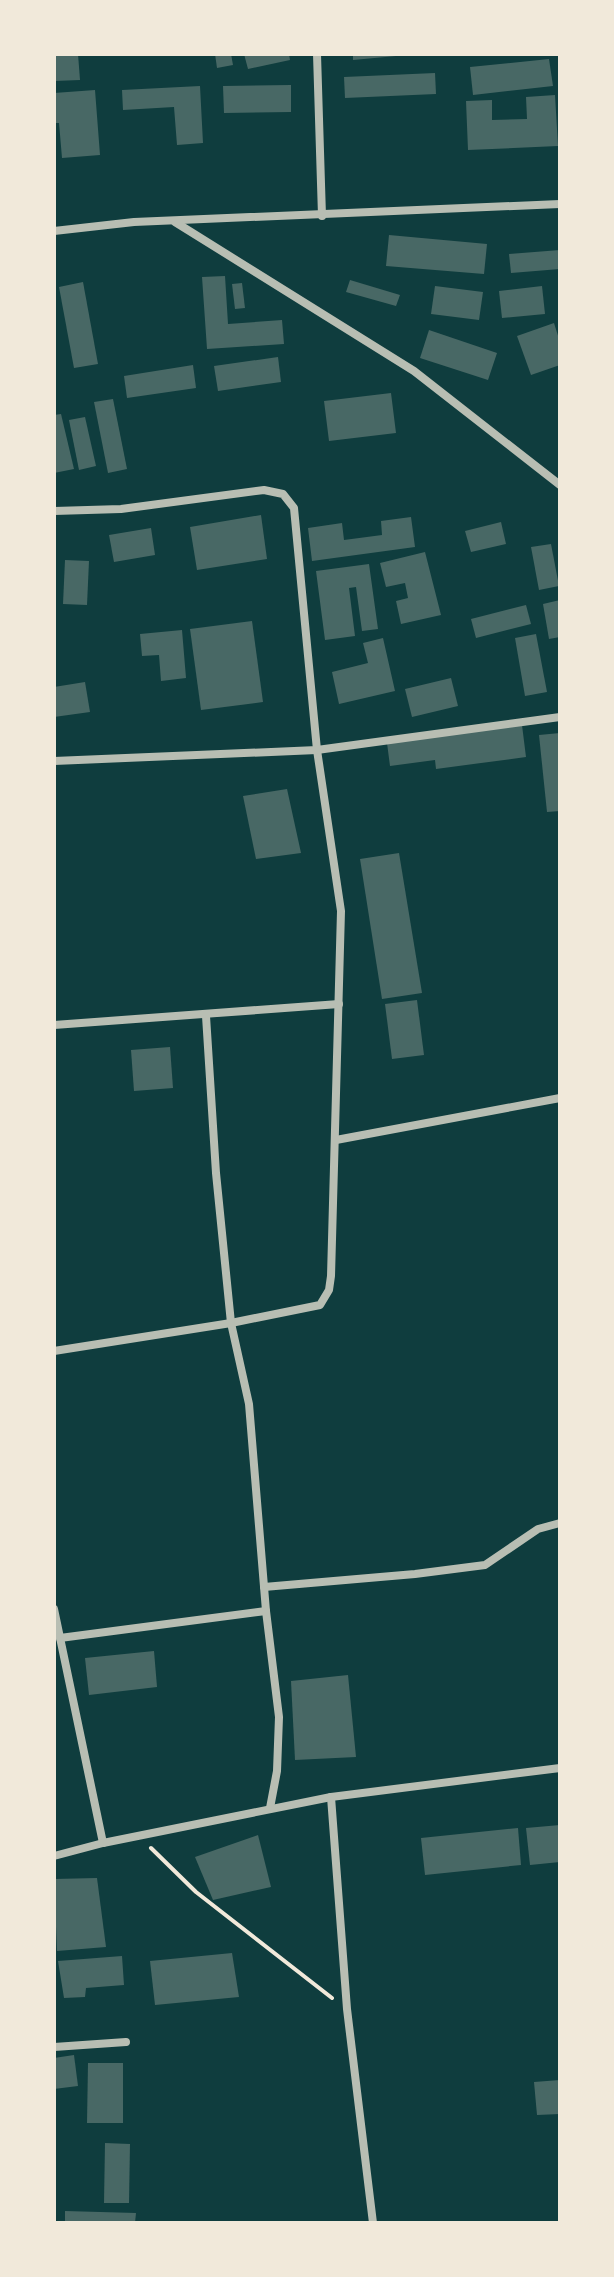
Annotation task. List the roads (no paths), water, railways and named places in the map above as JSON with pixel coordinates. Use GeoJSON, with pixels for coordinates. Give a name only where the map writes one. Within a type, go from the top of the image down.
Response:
{"type":"FeatureCollection","features":[{"type":"Feature","properties":{"kind":"street"},"geometry":{"type":"LineString","coordinates":[[317,54],[322,216]]}},
{"type":"Feature","properties":{"kind":"street"},"geometry":{"type":"LineString","coordinates":[[54,231],[134,222],[560,204]]}},
{"type":"Feature","properties":{"kind":"street"},"geometry":{"type":"LineString","coordinates":[[173,221],[414,371],[560,485]]}},
{"type":"Feature","properties":{"kind":"street"},"geometry":{"type":"LineString","coordinates":[[54,511],[121,509],[264,490],[283,494],[294,508],[317,750],[341,911],[329,1290],[320,1305],[231,1323],[54,1351]]}},
{"type":"Feature","properties":{"kind":"street"},"geometry":{"type":"LineString","coordinates":[[54,761],[317,750],[560,717]]}},
{"type":"Feature","properties":{"kind":"street"},"geometry":{"type":"LineString","coordinates":[[54,1025],[339,1004]]}},
{"type":"Feature","properties":{"kind":"street"},"geometry":{"type":"LineString","coordinates":[[206,1016],[216,1173],[231,1323],[249,1404],[266,1611],[279,1717],[277,1771],[270,1808]]}},
{"type":"Feature","properties":{"kind":"street"},"geometry":{"type":"LineString","coordinates":[[336,1140],[560,1098]]}},
{"type":"Feature","properties":{"kind":"street"},"geometry":{"type":"LineString","coordinates":[[264,1587],[485,1565],[538,1529],[560,1523]]}},
{"type":"Feature","properties":{"kind":"street"},"geometry":{"type":"LineString","coordinates":[[54,1609],[103,1843]]}},
{"type":"Feature","properties":{"kind":"street"},"geometry":{"type":"LineString","coordinates":[[60,1638],[266,1611]]}},
{"type":"Feature","properties":{"kind":"street"},"geometry":{"type":"LineString","coordinates":[[54,1856],[103,1843],[331,1797],[560,1768]]}},
{"type":"Feature","properties":{"kind":"street"},"geometry":{"type":"LineString","coordinates":[[331,1797],[347,2009],[373,2223]]}},
{"type":"Feature","properties":{"kind":"street"},"geometry":{"type":"LineString","coordinates":[[54,2047],[126,2042]]}}]}
